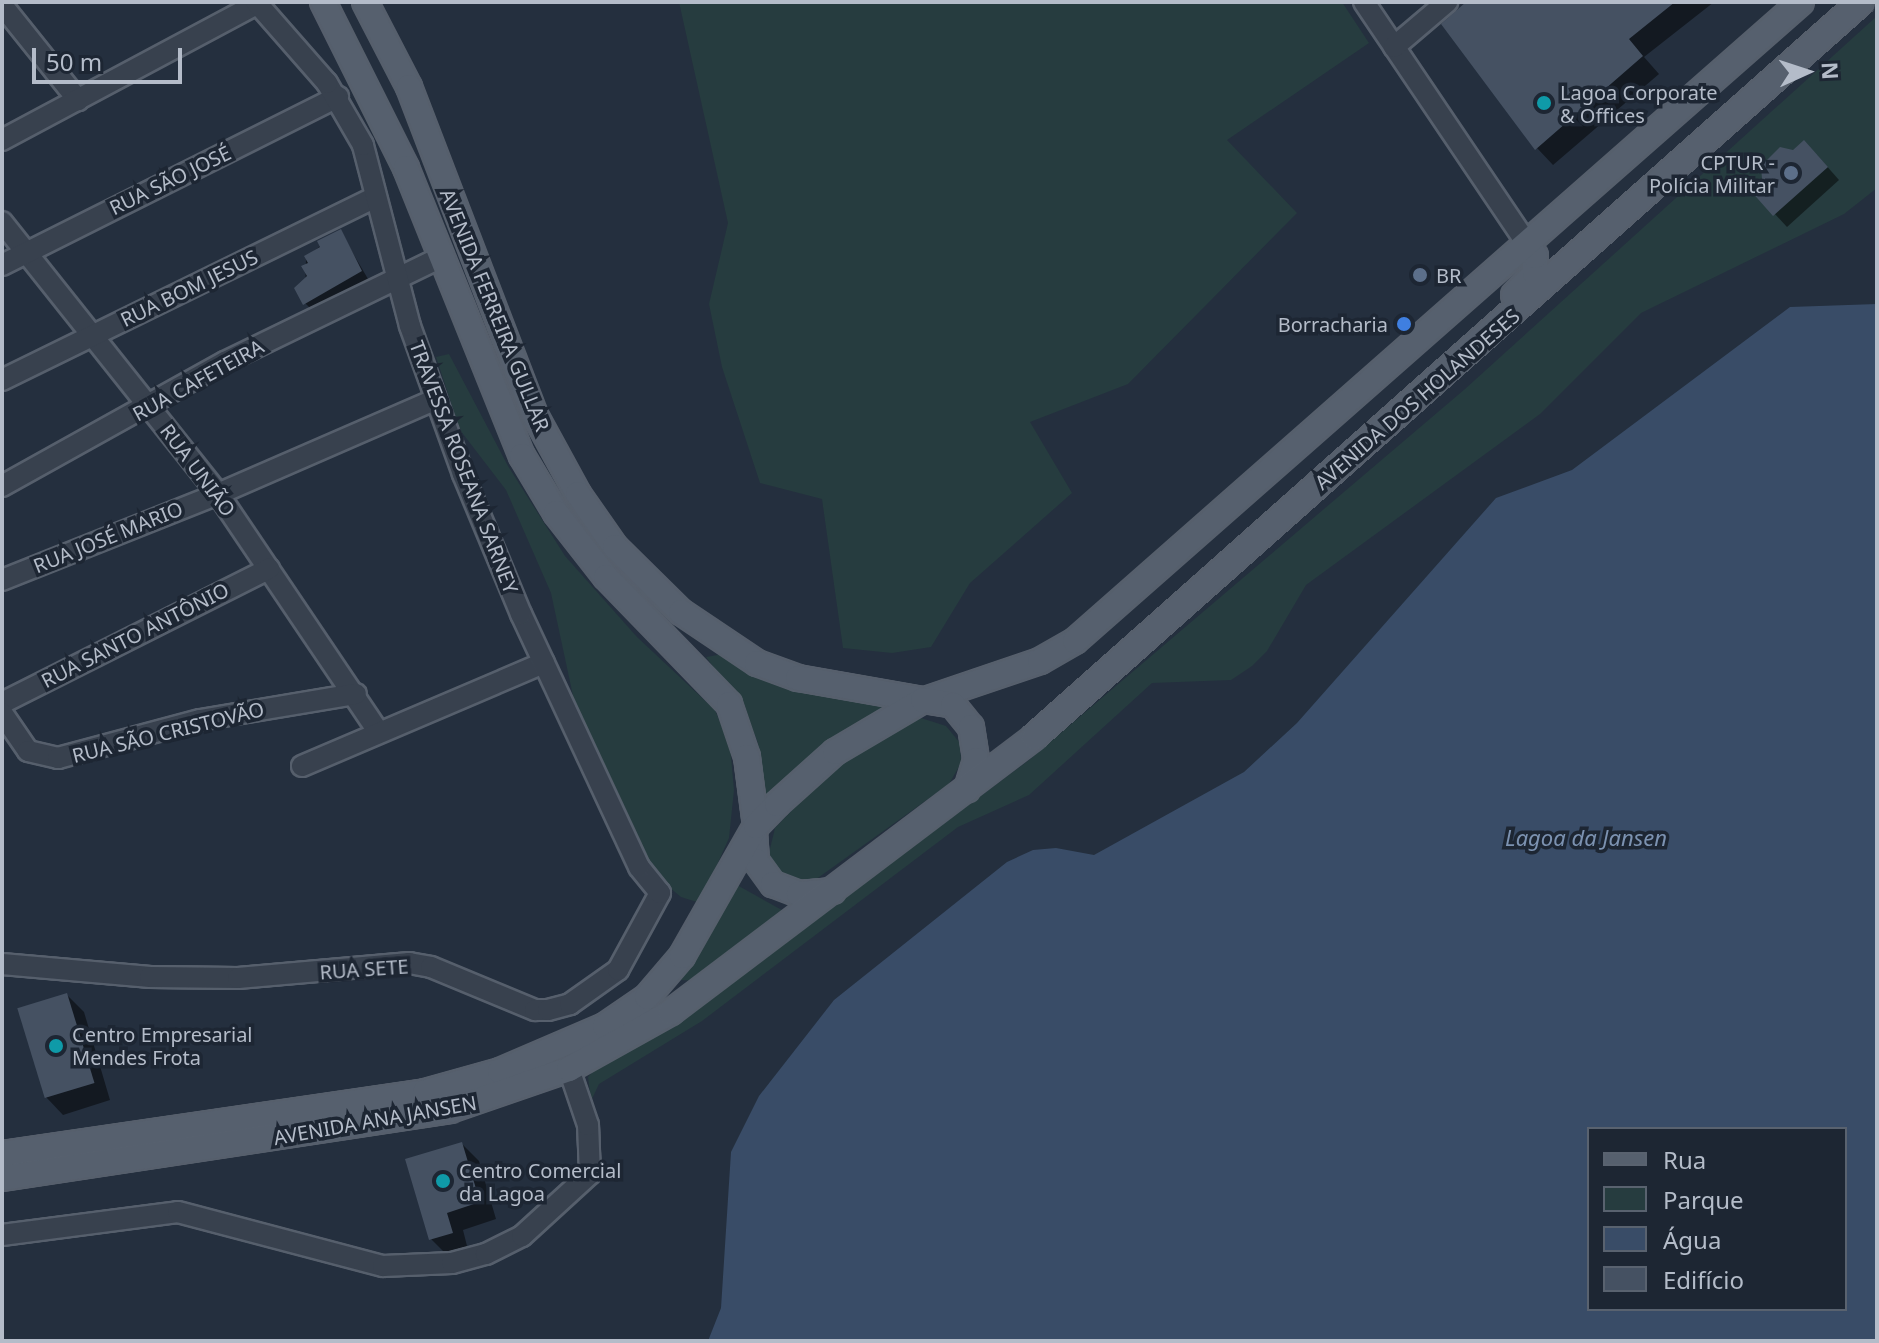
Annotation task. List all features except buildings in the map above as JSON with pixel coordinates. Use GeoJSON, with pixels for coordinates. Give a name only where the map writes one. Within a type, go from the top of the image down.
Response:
{"type":"FeatureCollection","features":[{"type":"Feature","properties":{"kind":"main road","name":"AVENIDA FERREIRA GULLAR"},"geometry":{"type":"LineString","coordinates":[[323,2],[376,100],[502,414],[556,513],[606,577],[729,704],[747,757],[756,861],[773,884],[799,894],[835,891]]}},
{"type":"Feature","properties":{"kind":"main road","name":"AVENIDA FERREIRA GULLAR"},"geometry":{"type":"LineString","coordinates":[[365,2],[409,87],[545,437],[592,515],[652,587],[707,633],[757,663],[798,678],[953,705],[971,727],[976,760],[967,790]]}},
{"type":"Feature","properties":{"kind":"main road"},"geometry":{"type":"LineString","coordinates":[[925,700],[1064,649],[1801,2]]}},
{"type":"Feature","properties":{"kind":"main road","name":"AVENIDA DOS HOLANDESES"},"geometry":{"type":"LineString","coordinates":[[835,891],[1034,737],[1861,2]]}},
{"type":"Feature","properties":{"kind":"main road"},"geometry":{"type":"LineString","coordinates":[[1265,532],[1286,496],[1531,280],[1536,264],[1527,244]]}},
{"type":"Feature","properties":{"kind":"main road"},"geometry":{"type":"LineString","coordinates":[[453,289],[480,276]]}},
{"type":"Feature","properties":{"kind":"main road","name":"AVENIDA ANA JANSEN"},"geometry":{"type":"LineString","coordinates":[[2,1154],[394,1098],[500,1071],[605,1026],[647,997],[682,956],[755,828],[835,752],[925,700]]}},
{"type":"Feature","properties":{"kind":"main road","name":"AVENIDA ANA JANSEN"},"geometry":{"type":"LineString","coordinates":[[2,1178],[450,1110],[569,1069],[671,1012],[835,891]]}},
{"type":"Feature","properties":{"kind":"street"},"geometry":{"type":"LineString","coordinates":[[1364,2],[1527,244]]}},
{"type":"Feature","properties":{"kind":"street"},"geometry":{"type":"LineString","coordinates":[[1394,47],[1447,2]]}},
{"type":"Feature","properties":{"kind":"street"},"geometry":{"type":"LineString","coordinates":[[2,140],[257,3]]}},
{"type":"Feature","properties":{"kind":"street","name":"TRAVESSA ROSEANA SARNEY"},"geometry":{"type":"LineString","coordinates":[[257,3],[338,97],[363,145],[398,280],[434,400],[544,663],[639,867],[660,893]]}},
{"type":"Feature","properties":{"kind":"street"},"geometry":{"type":"LineString","coordinates":[[2,5],[78,100]]}},
{"type":"Feature","properties":{"kind":"street","name":"RUA SÃO JOSÉ"},"geometry":{"type":"LineString","coordinates":[[2,265],[338,97]]}},
{"type":"Feature","properties":{"kind":"street","name":"RUA BOM JESUS"},"geometry":{"type":"LineString","coordinates":[[2,380],[376,197]]}},
{"type":"Feature","properties":{"kind":"street","name":"RUA UNIÃO"},"geometry":{"type":"LineString","coordinates":[[2,222],[218,494],[356,694],[377,730]]}},
{"type":"Feature","properties":{"kind":"street","name":"RUA CAFETEIRA"},"geometry":{"type":"LineString","coordinates":[[2,486],[150,407],[225,362],[441,257]]}},
{"type":"Feature","properties":{"kind":"street","name":"RUA JOSÉ MARIO"},"geometry":{"type":"LineString","coordinates":[[2,580],[218,494],[434,400]]}},
{"type":"Feature","properties":{"kind":"street","name":"RUA SANTO ANTÔNIO"},"geometry":{"type":"LineString","coordinates":[[2,703],[269,569]]}},
{"type":"Feature","properties":{"kind":"street"},"geometry":{"type":"LineString","coordinates":[[302,766],[348,749],[377,730],[544,663]]}},
{"type":"Feature","properties":{"kind":"street","name":"RUA SÃO CRISTOVÃO"},"geometry":{"type":"LineString","coordinates":[[2,713],[28,751],[58,758],[200,720],[356,694]]}},
{"type":"Feature","properties":{"kind":"street","name":"RUA SETE"},"geometry":{"type":"LineString","coordinates":[[2,964],[150,977],[238,978],[409,963],[431,967],[535,1010],[548,1010],[570,1004],[618,970],[660,893]]}},
{"type":"Feature","properties":{"kind":"street"},"geometry":{"type":"LineString","coordinates":[[2,1235],[178,1212],[383,1266],[452,1263],[486,1254],[522,1236],[590,1174],[588,1125],[569,1069]]}},
{"type":"Feature","properties":{"kind":"green space"},"geometry":{"type":"Polygon","coordinates":[[[679,2],[1342,2],[1369,43],[1227,140],[1297,213],[1128,384],[1030,422],[1072,493],[970,583],[931,647],[892,653],[843,648],[822,499],[760,483],[722,367],[709,304],[728,223],[679,2]]]}},
{"type":"Feature","properties":{"kind":"green space"},"geometry":{"type":"Polygon","coordinates":[[[1877,16],[1877,188],[1844,214],[1641,313],[1540,414],[1306,585],[1267,651],[1252,666],[1231,680],[1152,683],[1029,795],[958,827],[702,1021],[599,1084],[591,1101],[588,1077],[598,1066],[724,987],[1029,760],[1465,389],[1877,16]]]}},
{"type":"Feature","properties":{"kind":"green space"},"geometry":{"type":"Polygon","coordinates":[[[449,354],[508,466],[565,556],[637,637],[715,710],[730,746],[734,790],[729,838],[700,903],[681,897],[652,873],[578,719],[551,593],[506,490],[460,430],[436,357],[449,354]]]}},
{"type":"Feature","properties":{"kind":"green space"},"geometry":{"type":"Polygon","coordinates":[[[723,654],[798,689],[883,702],[883,710],[826,744],[763,801],[758,743],[744,708],[706,657],[723,654]]]}},
{"type":"Feature","properties":{"kind":"green space"},"geometry":{"type":"Polygon","coordinates":[[[921,718],[946,726],[960,743],[961,763],[949,784],[815,880],[792,881],[777,872],[769,853],[775,828],[818,783],[864,746],[921,718]]]}},
{"type":"Feature","properties":{"kind":"green space"},"geometry":{"type":"Polygon","coordinates":[[[737,885],[789,914],[699,981],[681,980],[737,885]]]}},
{"type":"Feature","properties":{"kind":"water","name":"Lagoa da Jansen"},"geometry":{"type":"Polygon","coordinates":[[[1877,304],[1877,1341],[708,1341],[721,1308],[731,1152],[759,1096],[834,1000],[1007,862],[1033,850],[1056,848],[1094,855],[1244,772],[1297,723],[1496,498],[1572,470],[1790,307],[1877,304]]]}},
{"type":"Feature","properties":{"kind":"place","name":"Lagoa Corporate & Offices"},"geometry":{"type":"Point","coordinates":[1544,103]}},
{"type":"Feature","properties":{"kind":"place","name":"CPTUR - Polícia Militar"},"geometry":{"type":"Point","coordinates":[1791,173]}},
{"type":"Feature","properties":{"kind":"place","name":"BR"},"geometry":{"type":"Point","coordinates":[1420,275]}},
{"type":"Feature","properties":{"kind":"place","name":"Borracharia"},"geometry":{"type":"Point","coordinates":[1404,324]}},
{"type":"Feature","properties":{"kind":"place","name":"Centro Empresarial Mendes Frota"},"geometry":{"type":"Point","coordinates":[56,1046]}},
{"type":"Feature","properties":{"kind":"place","name":"Centro Comercial da Lagoa"},"geometry":{"type":"Point","coordinates":[443,1181]}}]}
